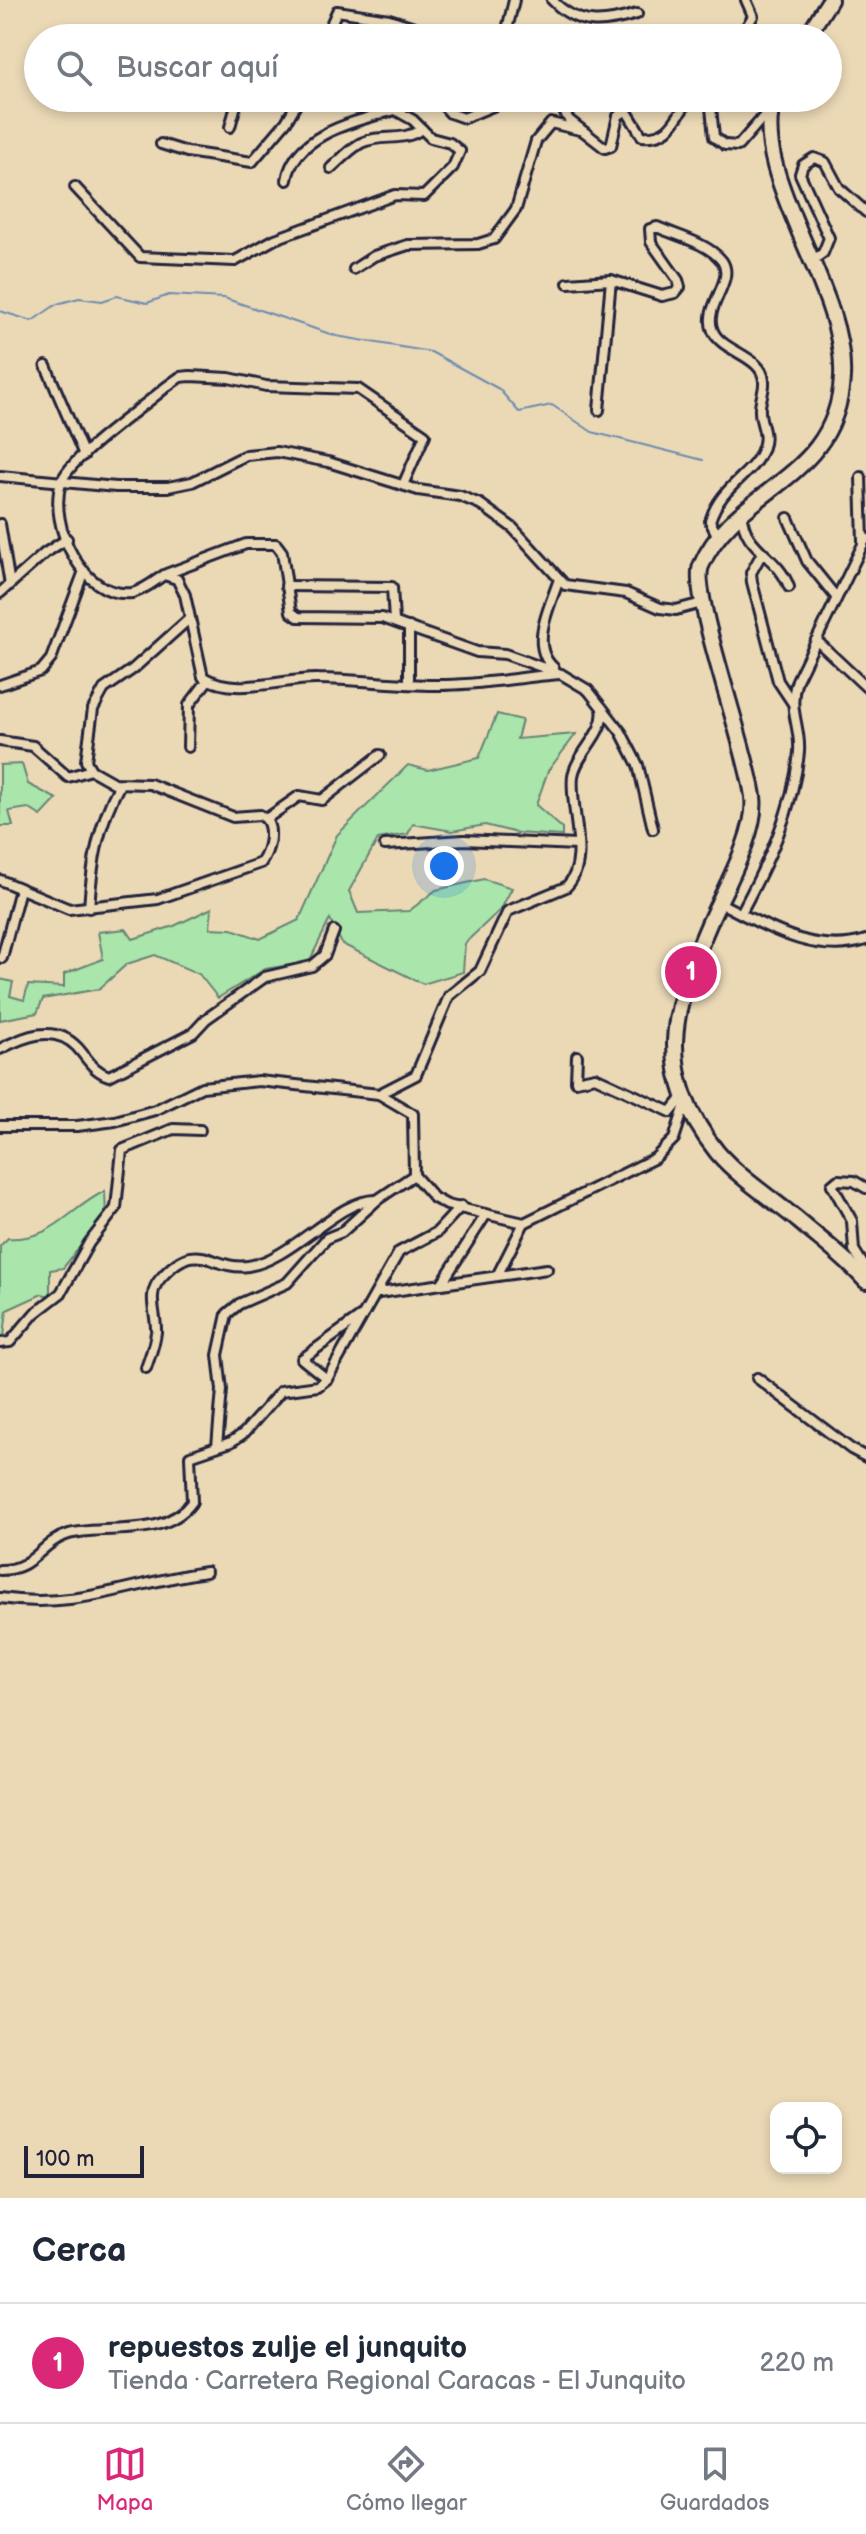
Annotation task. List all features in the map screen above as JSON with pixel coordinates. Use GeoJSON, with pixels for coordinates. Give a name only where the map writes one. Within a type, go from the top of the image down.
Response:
{"type":"FeatureCollection","features":[{"type":"Feature","properties":{"kind":"main road"},"geometry":{"type":"LineString","coordinates":[[815,24],[830,0]]}},
{"type":"Feature","properties":{"kind":"main road"},"geometry":{"type":"LineString","coordinates":[[772,112],[775,167],[828,293],[841,337],[842,379],[835,416],[797,472],[742,513],[718,537],[699,570],[702,603],[749,764],[754,802],[748,832],[682,986],[675,1023],[675,1057],[685,1099],[718,1153],[866,1281]]}},
{"type":"Feature","properties":{"kind":"street"},"geometry":{"type":"LineString","coordinates":[[508,24],[514,0]]}},
{"type":"Feature","properties":{"kind":"street"},"geometry":{"type":"LineString","coordinates":[[552,0],[560,9],[590,22],[607,24],[637,14]]}},
{"type":"Feature","properties":{"kind":"street"},"geometry":{"type":"LineString","coordinates":[[746,0],[753,16],[748,24]]}},
{"type":"Feature","properties":{"kind":"street"},"geometry":{"type":"LineString","coordinates":[[331,24],[337,11],[405,24]]}},
{"type":"Feature","properties":{"kind":"street"},"geometry":{"type":"LineString","coordinates":[[230,127],[234,112]]}},
{"type":"Feature","properties":{"kind":"street"},"geometry":{"type":"LineString","coordinates":[[161,144],[187,152],[252,162],[292,112]]}},
{"type":"Feature","properties":{"kind":"street"},"geometry":{"type":"LineString","coordinates":[[287,180],[289,163],[309,143],[356,121],[388,112]]}},
{"type":"Feature","properties":{"kind":"street"},"geometry":{"type":"LineString","coordinates":[[75,187],[140,257],[235,261],[275,239],[395,195],[424,196],[453,167],[460,151],[450,143],[431,138],[398,112]]}},
{"type":"Feature","properties":{"kind":"street"},"geometry":{"type":"LineString","coordinates":[[449,112],[464,118],[478,112]]}},
{"type":"Feature","properties":{"kind":"street"},"geometry":{"type":"LineString","coordinates":[[566,112],[580,130],[605,148],[611,146],[618,116],[623,112]]}},
{"type":"Feature","properties":{"kind":"street"},"geometry":{"type":"LineString","coordinates":[[627,112],[642,136],[653,137],[666,133],[680,112]]}},
{"type":"Feature","properties":{"kind":"street"},"geometry":{"type":"LineString","coordinates":[[711,112],[714,137],[725,145],[738,146],[765,112]]}},
{"type":"Feature","properties":{"kind":"street"},"geometry":{"type":"LineString","coordinates":[[354,269],[374,256],[408,245],[478,244],[494,239],[516,209],[536,141],[551,123],[580,130]]}},
{"type":"Feature","properties":{"kind":"street"},"geometry":{"type":"LineString","coordinates":[[331,168],[361,143],[377,139],[404,139],[422,129]]}},
{"type":"Feature","properties":{"kind":"street"},"geometry":{"type":"LineString","coordinates":[[813,260],[823,253],[829,238],[800,174],[803,165],[814,158],[825,162],[839,188],[866,212]]}},
{"type":"Feature","properties":{"kind":"street"},"geometry":{"type":"LineString","coordinates":[[568,283],[611,280],[662,296],[675,293],[680,287],[678,280],[651,242],[650,229],[657,227],[713,252],[724,264],[726,276],[714,301],[710,319],[713,333],[760,369],[764,378],[760,411],[765,429],[759,457],[715,504],[710,521],[718,537]]}},
{"type":"Feature","properties":{"kind":"street"},"geometry":{"type":"LineString","coordinates":[[599,410],[611,280]]}},
{"type":"Feature","properties":{"kind":"street"},"geometry":{"type":"LineString","coordinates":[[46,366],[84,455]]}},
{"type":"Feature","properties":{"kind":"street"},"geometry":{"type":"LineString","coordinates":[[403,485],[425,435],[358,389],[266,386],[229,378],[180,377],[119,423],[84,455],[61,481],[59,510],[67,539],[84,571],[97,584],[122,593],[136,593],[164,575],[234,548],[268,542],[276,544],[282,552],[291,612],[298,617],[382,618],[477,652],[505,654],[561,674]]}},
{"type":"Feature","properties":{"kind":"street"},"geometry":{"type":"LineString","coordinates":[[0,476],[116,487],[168,487],[192,482],[258,451],[328,462],[480,504],[513,528],[559,579],[579,589],[626,593],[660,608],[685,610],[702,603]]}},
{"type":"Feature","properties":{"kind":"street"},"geometry":{"type":"LineString","coordinates":[[741,913],[784,824],[799,746],[792,702],[797,680],[864,540],[861,477]]}},
{"type":"Feature","properties":{"kind":"street"},"geometry":{"type":"LineString","coordinates":[[742,513],[742,525],[750,540],[762,553],[776,561],[789,587]]}},
{"type":"Feature","properties":{"kind":"street"},"geometry":{"type":"LineString","coordinates":[[788,518],[807,561],[836,597]]}},
{"type":"Feature","properties":{"kind":"street"},"geometry":{"type":"LineString","coordinates":[[0,524],[10,585]]}},
{"type":"Feature","properties":{"kind":"street"},"geometry":{"type":"LineString","coordinates":[[0,593],[45,553],[67,539]]}},
{"type":"Feature","properties":{"kind":"street"},"geometry":{"type":"LineString","coordinates":[[762,553],[751,573],[752,582],[778,681],[792,702]]}},
{"type":"Feature","properties":{"kind":"street"},"geometry":{"type":"LineString","coordinates":[[0,685],[41,671],[51,659],[84,571]]}},
{"type":"Feature","properties":{"kind":"street"},"geometry":{"type":"LineString","coordinates":[[164,575],[181,584],[203,677],[208,680],[235,686],[315,678],[409,684],[483,684],[561,674]]}},
{"type":"Feature","properties":{"kind":"street"},"geometry":{"type":"LineString","coordinates":[[559,579],[541,638],[541,650],[548,663],[588,690],[621,732],[638,765],[653,829]]}},
{"type":"Feature","properties":{"kind":"street"},"geometry":{"type":"LineString","coordinates":[[286,586],[392,587],[394,621]]}},
{"type":"Feature","properties":{"kind":"street"},"geometry":{"type":"LineString","coordinates":[[0,880],[69,909],[89,908],[158,899],[220,874],[255,867],[268,851],[271,828],[260,815],[233,817],[150,784],[120,784],[91,770],[86,761],[90,722],[104,689],[133,669],[189,619]]}},
{"type":"Feature","properties":{"kind":"street"},"geometry":{"type":"LineString","coordinates":[[409,627],[409,684]]}},
{"type":"Feature","properties":{"kind":"street"},"geometry":{"type":"LineString","coordinates":[[816,640],[866,687]]}},
{"type":"Feature","properties":{"kind":"street"},"geometry":{"type":"LineString","coordinates":[[188,747],[189,705],[208,680]]}},
{"type":"Feature","properties":{"kind":"street"},"geometry":{"type":"LineString","coordinates":[[379,1094],[416,1075],[449,996],[480,971],[508,911],[566,887],[573,880],[577,871],[577,845],[573,775],[580,754],[601,724],[601,707]]}},
{"type":"Feature","properties":{"kind":"street"},"geometry":{"type":"LineString","coordinates":[[0,741],[33,746],[68,777],[91,770]]}},
{"type":"Feature","properties":{"kind":"street"},"geometry":{"type":"LineString","coordinates":[[266,819],[299,796],[322,800],[380,755]]}},
{"type":"Feature","properties":{"kind":"street"},"geometry":{"type":"LineString","coordinates":[[89,908],[91,859],[97,835],[120,784]]}},
{"type":"Feature","properties":{"kind":"street"},"geometry":{"type":"LineString","coordinates":[[385,845],[464,840],[577,845]]}},
{"type":"Feature","properties":{"kind":"street"},"geometry":{"type":"LineString","coordinates":[[2,958],[20,889]]}},
{"type":"Feature","properties":{"kind":"street"},"geometry":{"type":"LineString","coordinates":[[718,902],[785,935],[834,944],[866,940]]}},
{"type":"Feature","properties":{"kind":"street"},"geometry":{"type":"LineString","coordinates":[[0,1049],[31,1033],[41,1033],[70,1041],[94,1068],[109,1076],[193,1033],[206,1019],[265,977],[312,966],[325,955],[334,931]]}},
{"type":"Feature","properties":{"kind":"street"},"geometry":{"type":"LineString","coordinates":[[577,1056],[576,1081],[595,1077],[671,1112],[685,1099]]}},
{"type":"Feature","properties":{"kind":"street"},"geometry":{"type":"LineString","coordinates":[[0,1126],[77,1126],[115,1121],[155,1110],[202,1087],[240,1082],[289,1082],[379,1094],[413,1114],[414,1175],[434,1198],[485,1216],[524,1223],[655,1158],[674,1139],[685,1099]]}},
{"type":"Feature","properties":{"kind":"street"},"geometry":{"type":"LineString","coordinates":[[0,1343],[10,1342],[21,1333],[35,1313],[61,1293],[89,1243],[116,1208],[122,1150],[173,1129],[200,1130]]}},
{"type":"Feature","properties":{"kind":"street"},"geometry":{"type":"LineString","coordinates":[[217,1446],[222,1390],[218,1355],[227,1314],[239,1304],[287,1283],[313,1250],[342,1232],[377,1200],[414,1175]]}},
{"type":"Feature","properties":{"kind":"street"},"geometry":{"type":"LineString","coordinates":[[866,1188],[854,1181],[838,1180],[832,1185],[852,1221],[854,1250],[866,1269]]}},
{"type":"Feature","properties":{"kind":"street"},"geometry":{"type":"LineString","coordinates":[[146,1368],[156,1330],[152,1308],[156,1283],[178,1264],[194,1255],[203,1254],[227,1264],[248,1266],[299,1242],[362,1199],[377,1200]]}},
{"type":"Feature","properties":{"kind":"street"},"geometry":{"type":"LineString","coordinates":[[0,1570],[16,1570],[67,1535],[134,1529],[180,1514],[192,1502],[190,1456],[244,1433],[281,1391],[318,1386],[327,1379],[364,1313],[379,1293],[399,1252],[437,1232],[461,1206]]}},
{"type":"Feature","properties":{"kind":"street"},"geometry":{"type":"LineString","coordinates":[[442,1283],[485,1216]]}},
{"type":"Feature","properties":{"kind":"street"},"geometry":{"type":"LineString","coordinates":[[497,1276],[524,1223]]}},
{"type":"Feature","properties":{"kind":"street"},"geometry":{"type":"LineString","coordinates":[[379,1293],[547,1269]]}},
{"type":"Feature","properties":{"kind":"street"},"geometry":{"type":"LineString","coordinates":[[327,1379],[302,1359],[364,1313]]}},
{"type":"Feature","properties":{"kind":"street"},"geometry":{"type":"LineString","coordinates":[[757,1378],[866,1457]]}},
{"type":"Feature","properties":{"kind":"street"},"geometry":{"type":"LineString","coordinates":[[0,1598],[28,1602],[81,1599],[206,1572]]}},
{"type":"Feature","properties":{"kind":"green space"},"geometry":{"type":"Polygon","coordinates":[[[497,714],[522,720],[517,739],[576,734],[548,771],[536,805],[562,828],[562,836],[517,833],[485,825],[452,831],[413,824],[408,834],[378,839],[349,891],[358,913],[409,911],[436,890],[484,879],[512,888],[501,909],[465,943],[463,972],[423,984],[342,944],[330,919],[309,962],[265,969],[218,998],[199,974],[155,955],[127,964],[99,989],[43,999],[37,1013],[0,1020],[0,979],[13,982],[10,996],[24,1000],[28,985],[64,987],[64,974],[103,959],[98,932],[126,929],[133,939],[174,926],[212,908],[210,928],[232,929],[260,939],[299,920],[337,835],[408,765],[428,770],[479,758],[497,714]]]}},
{"type":"Feature","properties":{"kind":"green space"},"geometry":{"type":"Polygon","coordinates":[[[22,764],[28,784],[57,799],[41,816],[28,808],[9,811],[13,826],[0,826],[0,765],[22,764]]]}},
{"type":"Feature","properties":{"kind":"green space"},"geometry":{"type":"Polygon","coordinates":[[[105,1191],[106,1215],[63,1268],[50,1270],[50,1296],[42,1294],[7,1310],[4,1336],[0,1337],[0,1246],[8,1238],[24,1238],[49,1229],[105,1191]]]}},
{"type":"Feature","properties":{"kind":"waterway"},"geometry":{"type":"LineString","coordinates":[[0,311],[32,321],[57,304],[79,298],[102,301],[117,296],[147,303],[169,295],[224,298],[336,336],[431,352],[499,389],[519,412],[552,405],[592,432],[703,460]]}},
{"type":"Feature","properties":{"kind":"place","name":"repuestos zulje el junquito"},"geometry":{"type":"Point","coordinates":[691,972]}}]}
